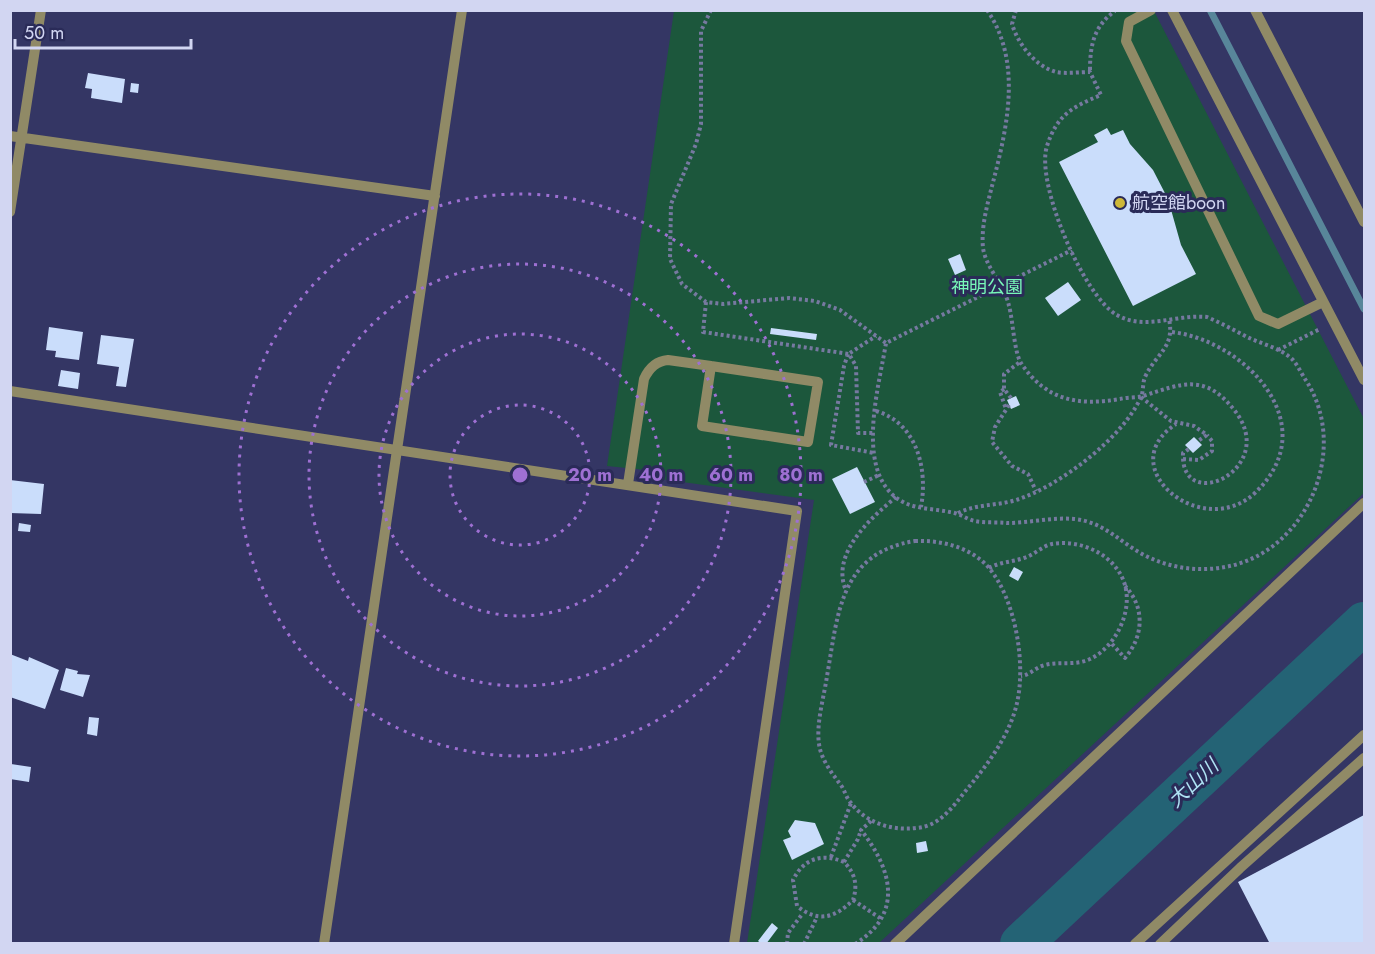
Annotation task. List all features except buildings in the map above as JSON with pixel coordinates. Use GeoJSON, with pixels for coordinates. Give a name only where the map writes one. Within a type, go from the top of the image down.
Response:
{"type":"FeatureCollection","features":[{"type":"Feature","properties":{"kind":"street"},"geometry":{"type":"LineString","coordinates":[[10,212],[16,137],[41,10]]}},
{"type":"Feature","properties":{"kind":"street"},"geometry":{"type":"LineString","coordinates":[[324,944],[462,10]]}},
{"type":"Feature","properties":{"kind":"street"},"geometry":{"type":"LineString","coordinates":[[1151,10],[1128,22],[1126,41],[1259,316],[1278,324],[1323,302]]}},
{"type":"Feature","properties":{"kind":"street"},"geometry":{"type":"LineString","coordinates":[[1172,10],[1365,380]]}},
{"type":"Feature","properties":{"kind":"street"},"geometry":{"type":"LineString","coordinates":[[1255,10],[1365,222]]}},
{"type":"Feature","properties":{"kind":"street"},"geometry":{"type":"LineString","coordinates":[[16,137],[435,196]]}},
{"type":"Feature","properties":{"kind":"street"},"geometry":{"type":"LineString","coordinates":[[628,484],[646,372],[658,362],[668,360],[711,366],[818,382],[808,442],[702,426],[711,366]]}},
{"type":"Feature","properties":{"kind":"street"},"geometry":{"type":"LineString","coordinates":[[10,391],[796,511],[734,944]]}},
{"type":"Feature","properties":{"kind":"street"},"geometry":{"type":"LineString","coordinates":[[895,944],[1365,503]]}},
{"type":"Feature","properties":{"kind":"street"},"geometry":{"type":"LineString","coordinates":[[1135,944],[1365,735]]}},
{"type":"Feature","properties":{"kind":"street"},"geometry":{"type":"LineString","coordinates":[[1160,944],[1240,868],[1365,758]]}},
{"type":"Feature","properties":{"kind":"path"},"geometry":{"type":"LineString","coordinates":[[711,10],[701,31],[701,124],[696,144],[671,204],[670,260],[682,284],[706,302],[789,298],[815,301],[840,310],[886,343]]}},
{"type":"Feature","properties":{"kind":"path"},"geometry":{"type":"LineString","coordinates":[[987,10],[997,25],[1008,67],[1009,101],[1005,135],[984,221],[983,250],[1009,303],[1020,362],[1049,391],[1061,398],[1078,403],[1100,403],[1141,397],[1175,384],[1195,384],[1224,398],[1241,418],[1245,448],[1238,467],[1228,477],[1209,482],[1192,479],[1183,466],[1183,453],[1189,448]]}},
{"type":"Feature","properties":{"kind":"path"},"geometry":{"type":"LineString","coordinates":[[886,343],[873,433],[874,453],[879,475],[896,497],[906,503],[958,513],[974,521],[1009,523],[1056,518],[1091,521],[1111,531],[1145,555],[1188,569],[1225,567],[1261,555],[1288,532],[1311,502],[1320,474],[1324,445],[1321,418],[1313,392],[1293,360],[1278,350],[1207,317],[1192,315],[1134,322],[1109,310],[1092,290],[1072,250],[1048,189],[1046,149],[1057,124],[1071,108],[1101,95],[1090,72],[1057,72],[1040,64],[1028,53],[1012,24],[1016,10]]}},
{"type":"Feature","properties":{"kind":"path"},"geometry":{"type":"LineString","coordinates":[[1090,70],[1092,40],[1106,17],[1115,10]]}},
{"type":"Feature","properties":{"kind":"path"},"geometry":{"type":"LineString","coordinates":[[886,343],[1072,250]]}},
{"type":"Feature","properties":{"kind":"path"},"geometry":{"type":"LineString","coordinates":[[706,302],[703,332],[849,353]]}},
{"type":"Feature","properties":{"kind":"path"},"geometry":{"type":"LineString","coordinates":[[958,513],[970,507],[1018,500],[1068,474],[1088,459],[1134,410],[1141,397],[1143,380],[1163,352],[1172,332],[1169,319]]}},
{"type":"Feature","properties":{"kind":"path"},"geometry":{"type":"LineString","coordinates":[[1278,350],[1334,322]]}},
{"type":"Feature","properties":{"kind":"path"},"geometry":{"type":"LineString","coordinates":[[1172,332],[1181,333],[1228,353],[1262,380],[1275,403],[1281,424],[1276,464],[1263,484],[1243,501],[1223,508],[1192,506],[1167,492],[1157,479],[1154,466],[1157,445],[1168,429],[1176,424]]}},
{"type":"Feature","properties":{"kind":"path"},"geometry":{"type":"LineString","coordinates":[[874,453],[831,445],[844,366],[849,353],[876,336]]}},
{"type":"Feature","properties":{"kind":"path"},"geometry":{"type":"LineString","coordinates":[[849,353],[856,366],[858,433],[873,433]]}},
{"type":"Feature","properties":{"kind":"path"},"geometry":{"type":"LineString","coordinates":[[1011,398],[1004,389],[1004,374],[1020,362]]}},
{"type":"Feature","properties":{"kind":"path"},"geometry":{"type":"LineString","coordinates":[[1004,389],[1000,392],[1006,410]]}},
{"type":"Feature","properties":{"kind":"path"},"geometry":{"type":"LineString","coordinates":[[1141,397],[1176,424],[1194,426],[1212,441],[1212,451],[1199,460],[1183,459]]}},
{"type":"Feature","properties":{"kind":"path"},"geometry":{"type":"LineString","coordinates":[[1009,405],[995,427],[992,442],[1012,466],[1028,474],[1036,491]]}},
{"type":"Feature","properties":{"kind":"path"},"geometry":{"type":"LineString","coordinates":[[876,411],[889,415],[915,444],[922,469],[921,507]]}},
{"type":"Feature","properties":{"kind":"path"},"geometry":{"type":"LineString","coordinates":[[1198,441],[1207,435]]}},
{"type":"Feature","properties":{"kind":"path"},"geometry":{"type":"LineString","coordinates":[[864,482],[879,475]]}},
{"type":"Feature","properties":{"kind":"path"},"geometry":{"type":"LineString","coordinates":[[846,588],[841,576],[846,555],[872,517],[896,497]]}},
{"type":"Feature","properties":{"kind":"path"},"geometry":{"type":"LineString","coordinates":[[933,541],[961,548],[989,568],[1010,610],[1018,640],[1021,676],[1016,708],[1004,738],[983,770],[944,817],[915,828],[891,827],[871,821],[851,803],[823,758],[819,744],[825,688],[839,607],[846,588],[877,554],[898,544],[933,541]]}},
{"type":"Feature","properties":{"kind":"path"},"geometry":{"type":"LineString","coordinates":[[989,568],[1023,558],[1050,544],[1079,544],[1090,548],[1107,560],[1124,586],[1135,597],[1139,608],[1138,641],[1125,658],[1112,644]]}},
{"type":"Feature","properties":{"kind":"path"},"geometry":{"type":"LineString","coordinates":[[1021,676],[1045,665],[1076,664],[1089,660],[1112,644],[1121,627],[1124,614],[1124,586]]}},
{"type":"Feature","properties":{"kind":"path"},"geometry":{"type":"LineString","coordinates":[[831,857],[851,803]]}},
{"type":"Feature","properties":{"kind":"path"},"geometry":{"type":"LineString","coordinates":[[844,862],[861,830],[871,821]]}},
{"type":"Feature","properties":{"kind":"path"},"geometry":{"type":"LineString","coordinates":[[855,944],[880,918],[886,901],[887,874],[874,848],[861,830]]}},
{"type":"Feature","properties":{"kind":"path"},"geometry":{"type":"LineString","coordinates":[[819,857],[831,857],[844,862],[851,869],[855,881],[854,900],[837,914],[817,917],[797,906],[793,880],[809,861],[819,857]]}},
{"type":"Feature","properties":{"kind":"path"},"geometry":{"type":"LineString","coordinates":[[854,900],[880,918]]}},
{"type":"Feature","properties":{"kind":"path"},"geometry":{"type":"LineString","coordinates":[[787,944],[788,933],[803,913]]}},
{"type":"Feature","properties":{"kind":"path"},"geometry":{"type":"LineString","coordinates":[[804,944],[817,917]]}},
{"type":"Feature","properties":{"kind":"green space","name":"神明公園"},"geometry":{"type":"Polygon","coordinates":[[[674,11],[1154,11],[1364,419],[1364,493],[879,943],[747,943],[814,500],[646,477],[646,470],[607,466],[674,11]]]}},
{"type":"Feature","properties":{"kind":"waterway"},"geometry":{"type":"LineString","coordinates":[[1210,10],[1364,309]]}},
{"type":"Feature","properties":{"kind":"waterway","name":"大山川"},"geometry":{"type":"LineString","coordinates":[[1021,944],[1364,623]]}},
{"type":"Feature","properties":{"kind":"place","name":"航空館boon"},"geometry":{"type":"Point","coordinates":[1120,203]}}]}
